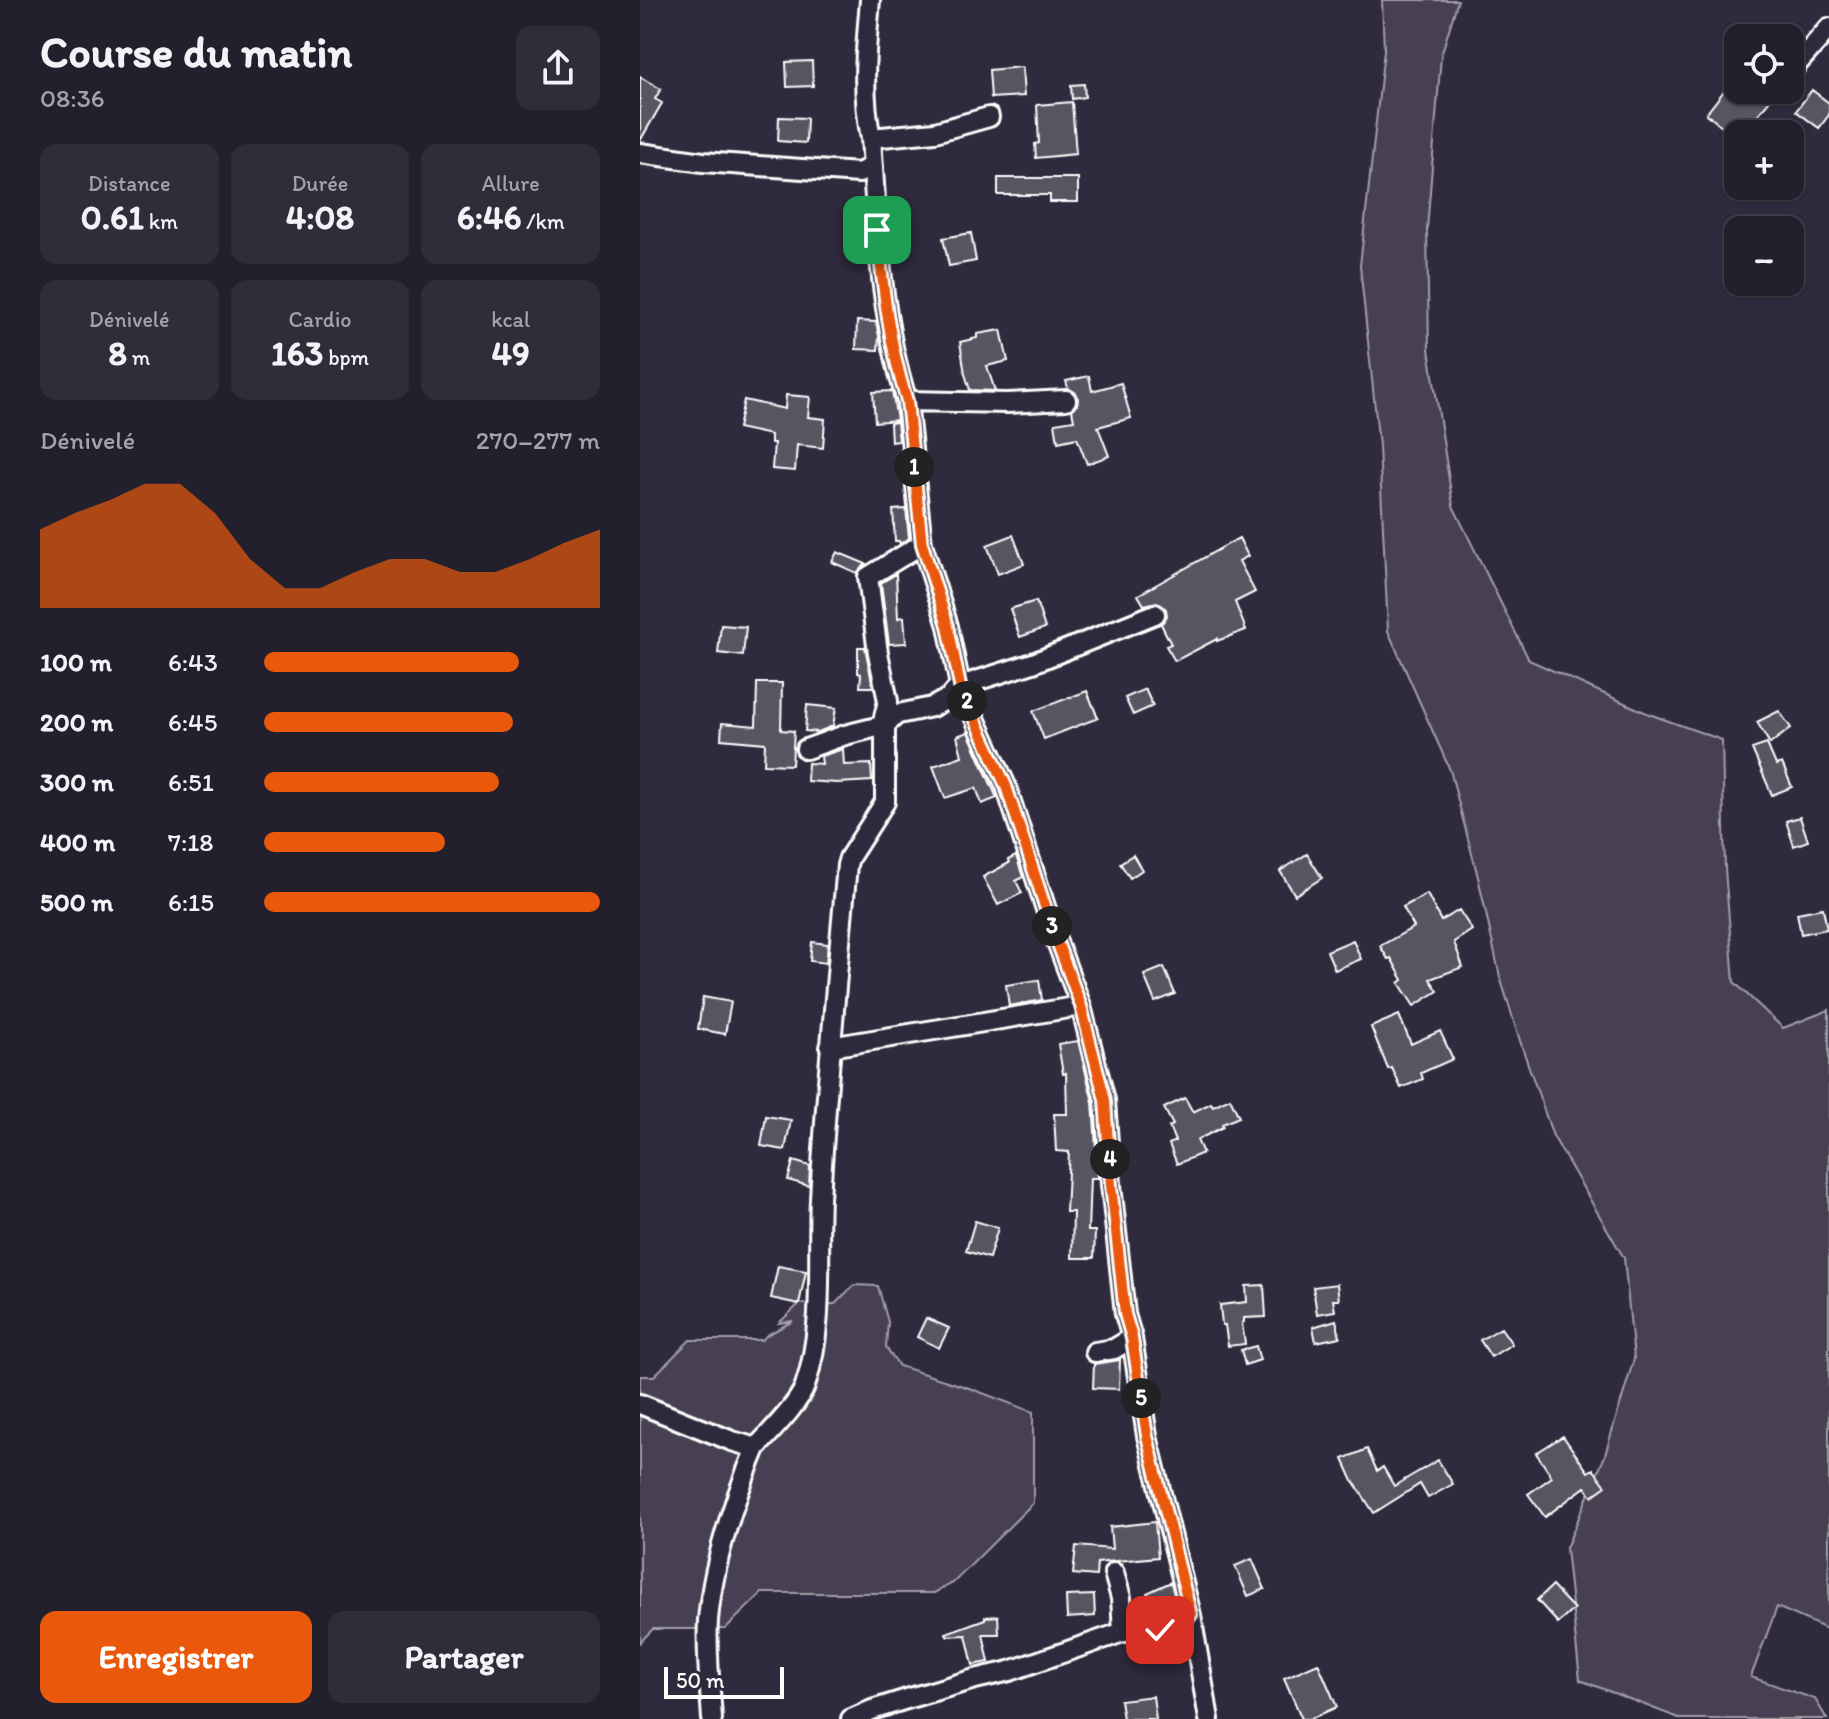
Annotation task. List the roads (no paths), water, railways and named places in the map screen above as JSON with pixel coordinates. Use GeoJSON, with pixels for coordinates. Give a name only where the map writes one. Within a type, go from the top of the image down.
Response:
{"type":"FeatureCollection","features":[{"type":"Feature","properties":{"kind":"street"},"geometry":{"type":"LineString","coordinates":[[870,0],[864,63],[866,113],[871,138],[885,301],[907,401],[922,544],[948,626],[960,686],[1006,786],[1081,1006],[1105,1100],[1125,1314],[1132,1338],[1147,1436],[1191,1615],[1209,1719]]}},
{"type":"Feature","properties":{"kind":"street"},"geometry":{"type":"LineString","coordinates":[[1804,56],[1829,28]]}},
{"type":"Feature","properties":{"kind":"street"},"geometry":{"type":"LineString","coordinates":[[871,138],[935,132],[989,117]]}},
{"type":"Feature","properties":{"kind":"street"},"geometry":{"type":"LineString","coordinates":[[640,153],[703,162],[859,173],[873,166]]}},
{"type":"Feature","properties":{"kind":"street"},"geometry":{"type":"LineString","coordinates":[[907,401],[1008,403],[1066,400]]}},
{"type":"Feature","properties":{"kind":"street"},"geometry":{"type":"LineString","coordinates":[[712,1719],[708,1622],[712,1591],[736,1505],[756,1448],[803,1390],[811,1365],[817,1319],[820,1200],[830,1047],[847,865],[885,802],[885,721],[888,701],[868,577],[922,544]]}},
{"type":"Feature","properties":{"kind":"street"},"geometry":{"type":"LineString","coordinates":[[806,749],[932,707],[949,698],[960,686],[1033,663],[1155,614]]}},
{"type":"Feature","properties":{"kind":"street"},"geometry":{"type":"LineString","coordinates":[[830,1047],[1081,1006]]}},
{"type":"Feature","properties":{"kind":"street"},"geometry":{"type":"LineString","coordinates":[[1095,1352],[1114,1349],[1132,1338]]}},
{"type":"Feature","properties":{"kind":"street"},"geometry":{"type":"LineString","coordinates":[[640,1404],[756,1448]]}},
{"type":"Feature","properties":{"kind":"street"},"geometry":{"type":"LineString","coordinates":[[1114,1573],[1121,1598],[1123,1632]]}},
{"type":"Feature","properties":{"kind":"street"},"geometry":{"type":"LineString","coordinates":[[851,1719],[910,1698],[1010,1671],[1123,1632],[1174,1631],[1191,1615]]}}]}
